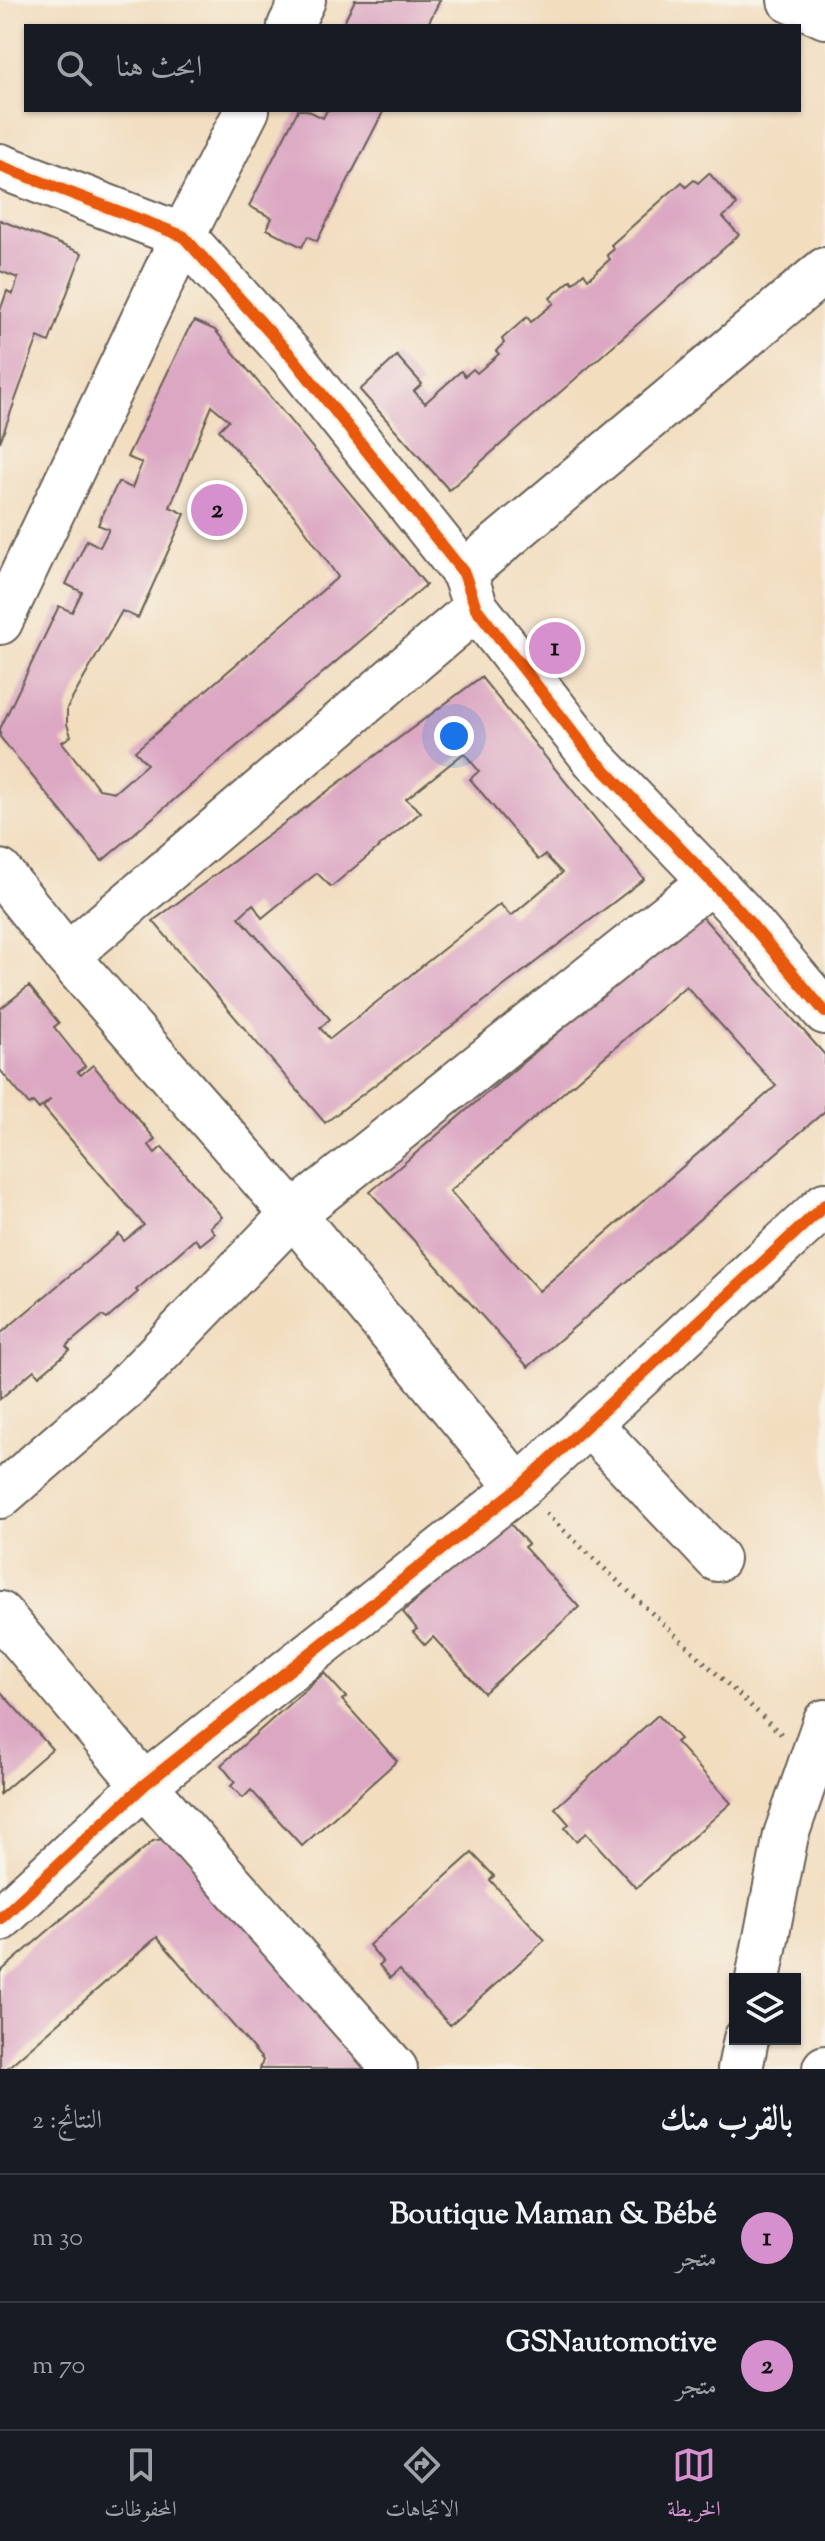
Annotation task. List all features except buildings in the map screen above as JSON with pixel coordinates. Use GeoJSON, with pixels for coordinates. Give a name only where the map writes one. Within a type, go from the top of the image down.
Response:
{"type":"FeatureCollection","features":[{"type":"Feature","properties":{"kind":"street"},"geometry":{"type":"LineString","coordinates":[[291,24],[303,0]]}},
{"type":"Feature","properties":{"kind":"street"},"geometry":{"type":"LineString","coordinates":[[790,0],[825,16]]}},
{"type":"Feature","properties":{"kind":"street"},"geometry":{"type":"LineString","coordinates":[[0,622],[183,236],[246,112]]}},
{"type":"Feature","properties":{"kind":"street"},"geometry":{"type":"LineString","coordinates":[[0,166],[183,236],[293,358],[594,759],[739,910],[825,1012]]}},
{"type":"Feature","properties":{"kind":"street"},"geometry":{"type":"LineString","coordinates":[[67,956],[825,270]]}},
{"type":"Feature","properties":{"kind":"street"},"geometry":{"type":"LineString","coordinates":[[0,872],[67,956],[293,1214],[519,1488]]}},
{"type":"Feature","properties":{"kind":"street"},"geometry":{"type":"LineString","coordinates":[[0,1496],[125,1388],[293,1214],[711,881]]}},
{"type":"Feature","properties":{"kind":"street"},"geometry":{"type":"LineString","coordinates":[[0,1919],[144,1785],[519,1488],[825,1205]]}},
{"type":"Feature","properties":{"kind":"street"},"geometry":{"type":"LineString","coordinates":[[589,1424],[717,1559]]}},
{"type":"Feature","properties":{"kind":"street"},"geometry":{"type":"LineString","coordinates":[[0,1614],[144,1785],[395,2069]]}},
{"type":"Feature","properties":{"kind":"street"},"geometry":{"type":"LineString","coordinates":[[759,1973],[786,1835],[825,1722]]}},
{"type":"Feature","properties":{"kind":"street"},"geometry":{"type":"LineString","coordinates":[[740,2069],[745,2045]]}},
{"type":"Feature","properties":{"kind":"path"},"geometry":{"type":"LineString","coordinates":[[519,1488],[811,1762]]}},
{"type":"Feature","properties":{"kind":"cycle path"},"geometry":{"type":"LineString","coordinates":[[0,166],[183,236],[293,358],[464,573],[476,608],[594,759],[739,910],[825,1012]]}},
{"type":"Feature","properties":{"kind":"cycle path"},"geometry":{"type":"LineString","coordinates":[[0,1919],[144,1785],[519,1488],[825,1205]]}},
{"type":"Feature","properties":{"kind":"place","name":"GSNautomotive"},"geometry":{"type":"Point","coordinates":[217,510]}},
{"type":"Feature","properties":{"kind":"place","name":"Boutique Maman & Bébé"},"geometry":{"type":"Point","coordinates":[555,648]}}]}
